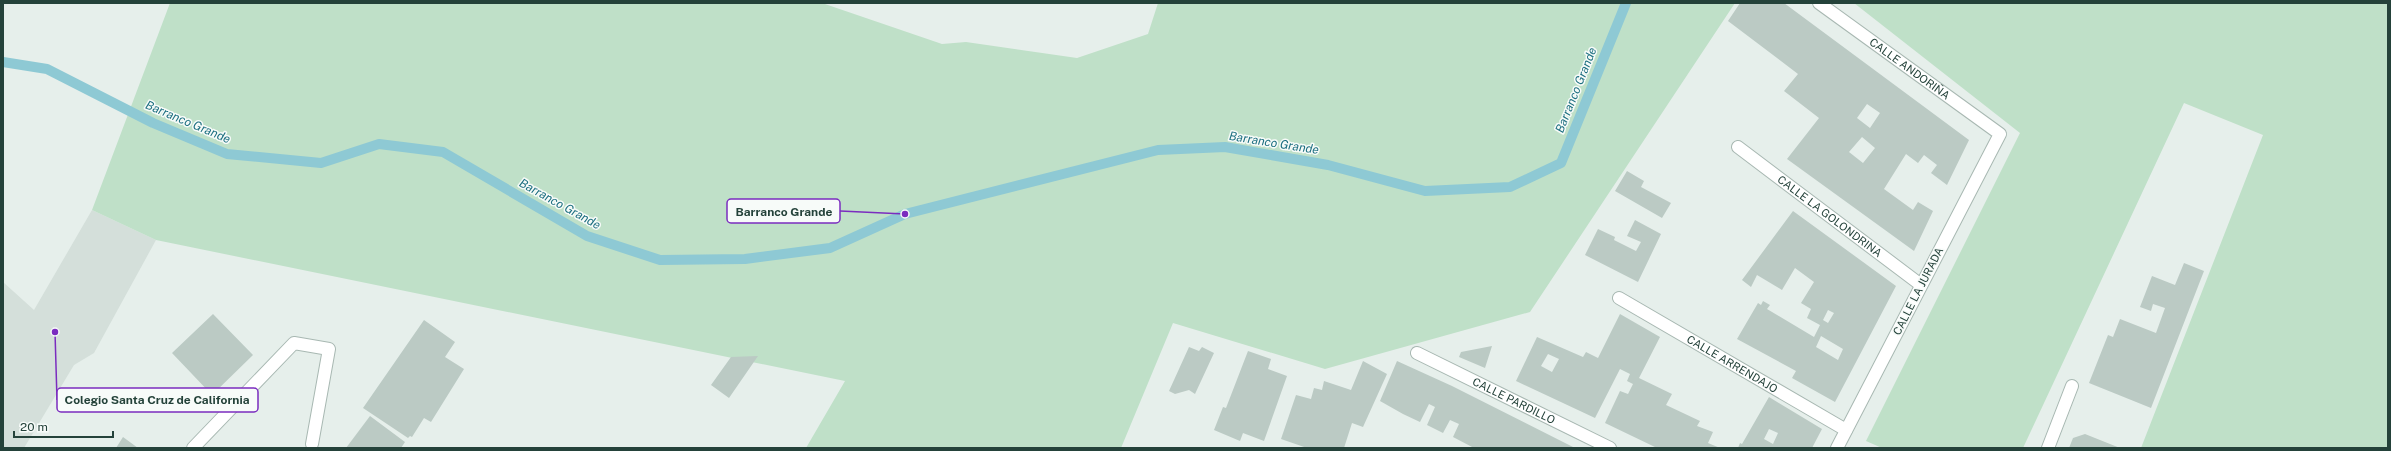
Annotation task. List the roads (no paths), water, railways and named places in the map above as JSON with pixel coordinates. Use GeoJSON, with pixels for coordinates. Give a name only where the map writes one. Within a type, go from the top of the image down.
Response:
{"type":"FeatureCollection","features":[{"type":"Feature","properties":{"kind":"street","name":"CALLE ANDORIÑA"},"geometry":{"type":"LineString","coordinates":[[1819,3],[2000,134]]}},
{"type":"Feature","properties":{"kind":"street","name":"CALLE LA JURADA"},"geometry":{"type":"LineString","coordinates":[[1837,448],[2000,134]]}},
{"type":"Feature","properties":{"kind":"street","name":"CALLE LA GOLONDRINA"},"geometry":{"type":"LineString","coordinates":[[1738,147],[1921,285]]}},
{"type":"Feature","properties":{"kind":"street","name":"CALLE ARRENDAJO"},"geometry":{"type":"LineString","coordinates":[[1618,298],[1846,430]]}},
{"type":"Feature","properties":{"kind":"street"},"geometry":{"type":"LineString","coordinates":[[193,448],[294,343],[329,349],[312,444]]}},
{"type":"Feature","properties":{"kind":"street","name":"CALLE PARDILLO"},"geometry":{"type":"LineString","coordinates":[[1417,353],[1610,448]]}},
{"type":"Feature","properties":{"kind":"street"},"geometry":{"type":"LineString","coordinates":[[2048,448],[2072,386]]}},
{"type":"Feature","properties":{"kind":"waterway","name":"Barranco Grande"},"geometry":{"type":"LineString","coordinates":[[3,62],[47,69],[153,123],[227,154],[321,163],[379,144],[443,152],[587,236],[660,260],[745,259],[830,248],[905,214],[1158,150],[1225,147],[1328,165],[1425,191],[1510,187],[1561,163],[1626,3]]}},
{"type":"Feature","properties":{"kind":"place","name":"Barranco Grande"},"geometry":{"type":"Point","coordinates":[905,214]}},
{"type":"Feature","properties":{"kind":"place","name":"Colegio Santa Cruz de California"},"geometry":{"type":"Point","coordinates":[55,332]}}]}
